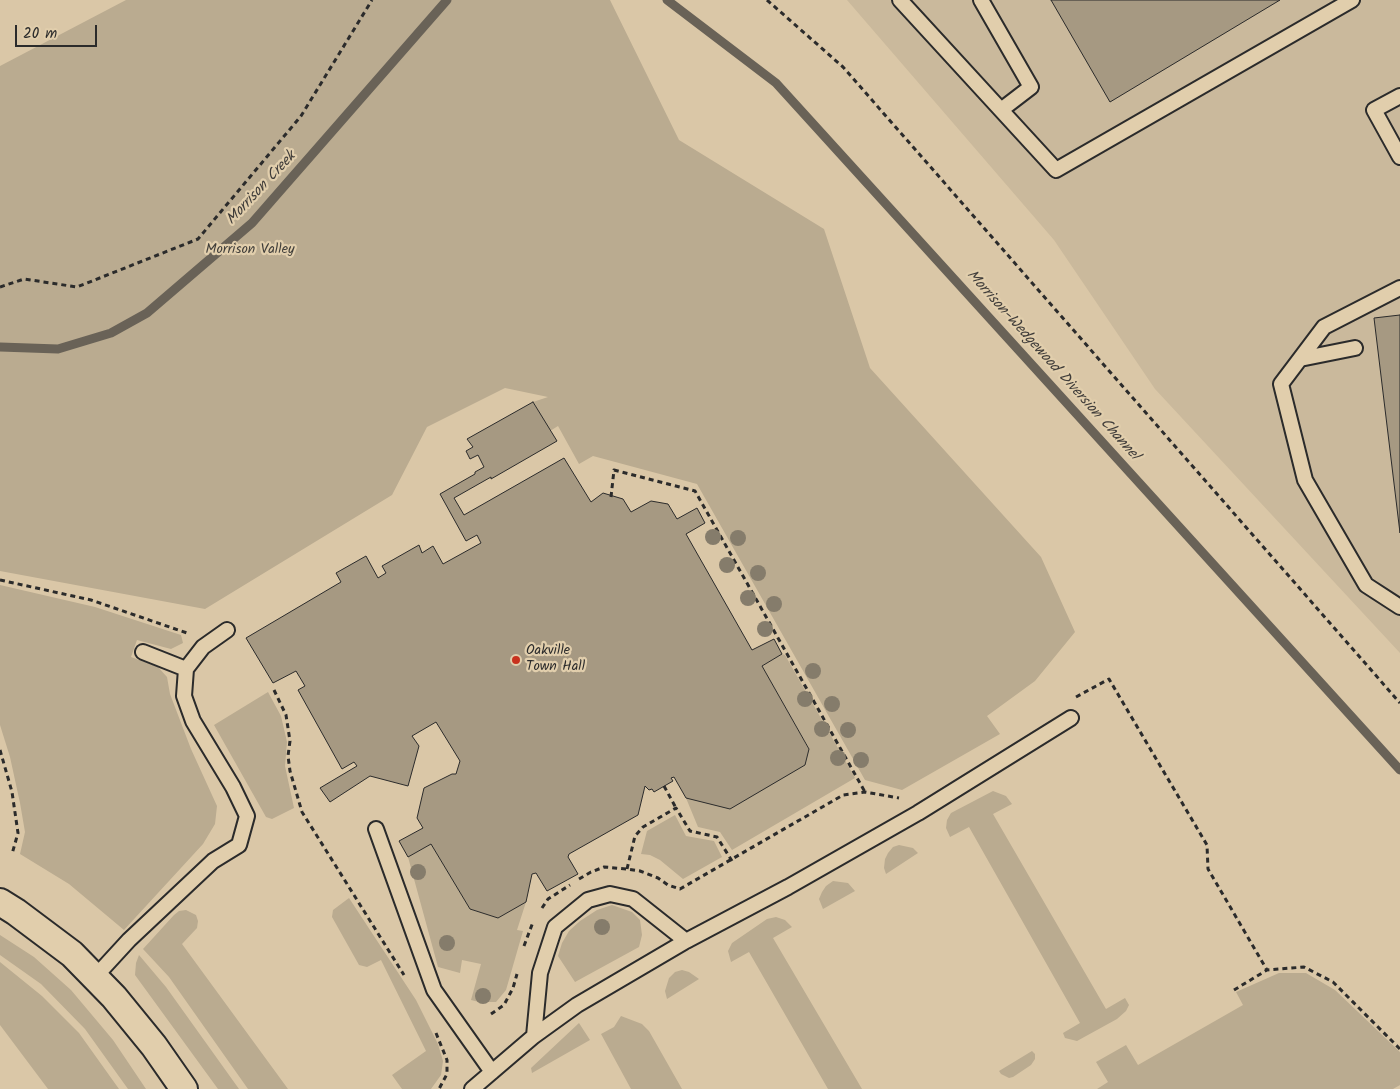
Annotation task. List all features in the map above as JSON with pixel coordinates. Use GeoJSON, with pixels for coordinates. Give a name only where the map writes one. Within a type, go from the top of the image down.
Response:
{"type":"FeatureCollection","features":[{"type":"Feature","properties":{"kind":"street"},"geometry":{"type":"LineString","coordinates":[[0,902],[72,954],[95,977],[154,1046],[184,1089]]}},
{"type":"Feature","properties":{"kind":"lane"},"geometry":{"type":"LineString","coordinates":[[900,0],[1056,170],[1352,0]]}},
{"type":"Feature","properties":{"kind":"lane"},"geometry":{"type":"LineString","coordinates":[[981,0],[1031,87],[1001,110]]}},
{"type":"Feature","properties":{"kind":"lane"},"geometry":{"type":"LineString","coordinates":[[1400,96],[1374,110],[1400,157]]}},
{"type":"Feature","properties":{"kind":"lane"},"geometry":{"type":"LineString","coordinates":[[1400,288],[1324,327],[1281,384],[1305,480],[1366,586],[1400,606]]}},
{"type":"Feature","properties":{"kind":"lane"},"geometry":{"type":"LineString","coordinates":[[1300,359],[1355,348]]}},
{"type":"Feature","properties":{"kind":"lane"},"geometry":{"type":"LineString","coordinates":[[95,977],[129,940],[213,861],[240,845],[247,816],[193,721],[184,696],[186,668],[203,647],[228,630]]}},
{"type":"Feature","properties":{"kind":"lane"},"geometry":{"type":"LineString","coordinates":[[143,652],[186,668]]}},
{"type":"Feature","properties":{"kind":"lane"},"geometry":{"type":"LineString","coordinates":[[472,1089],[534,1036],[577,1005],[686,940],[788,887],[918,813],[1071,718]]}},
{"type":"Feature","properties":{"kind":"lane"},"geometry":{"type":"LineString","coordinates":[[376,830],[434,990],[492,1072]]}},
{"type":"Feature","properties":{"kind":"lane"},"geometry":{"type":"LineString","coordinates":[[534,1036],[540,973],[555,927],[588,900],[610,894],[633,899],[686,940]]}},
{"type":"Feature","properties":{"kind":"path"},"geometry":{"type":"LineString","coordinates":[[0,287],[24,279],[77,287],[198,239],[300,116],[372,0]]}},
{"type":"Feature","properties":{"kind":"path"},"geometry":{"type":"LineString","coordinates":[[767,0],[843,67],[1400,702]]}},
{"type":"Feature","properties":{"kind":"path"},"geometry":{"type":"LineString","coordinates":[[612,497],[614,470],[695,491],[865,792]]}},
{"type":"Feature","properties":{"kind":"path"},"geometry":{"type":"LineString","coordinates":[[0,580],[91,600],[188,634],[203,647]]}},
{"type":"Feature","properties":{"kind":"path"},"geometry":{"type":"LineString","coordinates":[[274,690],[286,715],[290,742],[288,756],[290,771],[302,812],[408,980]]}},
{"type":"Feature","properties":{"kind":"path"},"geometry":{"type":"LineString","coordinates":[[0,750],[12,792],[18,833],[12,854]]}},
{"type":"Feature","properties":{"kind":"path"},"geometry":{"type":"LineString","coordinates":[[664,786],[690,831],[717,837],[732,861]]}},
{"type":"Feature","properties":{"kind":"path"},"geometry":{"type":"LineString","coordinates":[[627,869],[635,836],[643,827],[676,808]]}},
{"type":"Feature","properties":{"kind":"path"},"geometry":{"type":"LineString","coordinates":[[1234,990],[1267,970],[1304,967],[1333,982],[1400,1049]]}},
{"type":"Feature","properties":{"kind":"path"},"geometry":{"type":"LineString","coordinates":[[435,1030],[447,1060],[447,1074],[439,1089]]}},
{"type":"Feature","properties":{"kind":"path"},"geometry":{"type":"LineString","coordinates":[[443,1082],[446,1087]]}},
{"type":"Feature","properties":{"kind":"shaded area"},"geometry":{"type":"Polygon","coordinates":[[[847,0],[1400,0],[1400,653],[1155,389],[1054,240],[847,0]]]}},
{"type":"Feature","properties":{"kind":"green space","name":"Morrison Valley"},"geometry":{"type":"Polygon","coordinates":[[[126,0],[610,0],[679,140],[824,229],[870,368],[1041,557],[1075,632],[1035,681],[987,716],[1000,734],[902,790],[865,780],[697,484],[593,456],[579,464],[558,426],[550,431],[533,402],[548,397],[505,388],[427,427],[392,495],[205,609],[0,571],[0,66],[126,0]]]}},
{"type":"Feature","properties":{"kind":"green space"},"geometry":{"type":"Polygon","coordinates":[[[0,585],[95,607],[181,635],[183,643],[171,649],[137,640],[131,657],[158,667],[167,677],[170,694],[191,749],[217,806],[215,824],[203,844],[124,930],[69,884],[20,854],[25,832],[10,757],[0,725],[0,585]]]}},
{"type":"Feature","properties":{"kind":"green space"},"geometry":{"type":"Polygon","coordinates":[[[782,654],[785,655],[855,778],[732,850],[720,832],[698,827],[686,798],[805,765],[809,748],[762,666],[782,654]]]}},
{"type":"Feature","properties":{"kind":"green space"},"geometry":{"type":"Polygon","coordinates":[[[268,692],[281,716],[287,742],[285,766],[294,808],[272,819],[266,817],[214,725],[268,692]]]}},
{"type":"Feature","properties":{"kind":"green space"},"geometry":{"type":"Polygon","coordinates":[[[993,791],[1006,796],[1012,804],[993,814],[1106,1009],[1125,998],[1129,1005],[1126,1011],[1117,1019],[1077,1041],[1065,1038],[1063,1033],[1080,1023],[969,827],[950,837],[946,828],[947,820],[951,813],[993,791]]]}},
{"type":"Feature","properties":{"kind":"green space"},"geometry":{"type":"Polygon","coordinates":[[[675,815],[686,836],[714,841],[722,857],[683,879],[660,860],[650,855],[641,854],[647,831],[675,815]]]}},
{"type":"Feature","properties":{"kind":"green space"},"geometry":{"type":"Polygon","coordinates":[[[431,844],[470,909],[498,918],[526,902],[517,930],[523,931],[506,990],[496,1002],[471,1000],[481,964],[462,960],[460,973],[438,967],[408,857],[431,844]]]}},
{"type":"Feature","properties":{"kind":"green space"},"geometry":{"type":"Polygon","coordinates":[[[899,845],[913,848],[918,853],[886,874],[884,868],[885,859],[893,847],[899,845]]]}},
{"type":"Feature","properties":{"kind":"green space"},"geometry":{"type":"Polygon","coordinates":[[[833,881],[848,883],[855,891],[823,909],[819,899],[826,886],[833,881]]]}},
{"type":"Feature","properties":{"kind":"green space"},"geometry":{"type":"Polygon","coordinates":[[[349,898],[416,1000],[438,1044],[443,1061],[441,1075],[431,1089],[402,1089],[392,1075],[426,1051],[381,960],[367,967],[359,965],[332,917],[333,910],[349,898]]]}},
{"type":"Feature","properties":{"kind":"green space"},"geometry":{"type":"Polygon","coordinates":[[[612,905],[632,912],[640,920],[642,935],[639,947],[575,982],[558,956],[562,943],[569,931],[580,921],[597,910],[612,905]]]}},
{"type":"Feature","properties":{"kind":"green space"},"geometry":{"type":"Polygon","coordinates":[[[186,910],[196,915],[198,921],[197,928],[182,944],[288,1089],[248,1089],[169,977],[143,949],[174,915],[179,911],[186,910]]]}},
{"type":"Feature","properties":{"kind":"green space"},"geometry":{"type":"Polygon","coordinates":[[[776,917],[785,920],[792,927],[773,938],[862,1089],[828,1089],[749,952],[731,962],[728,951],[732,943],[767,919],[776,917]]]}},
{"type":"Feature","properties":{"kind":"green space"},"geometry":{"type":"Polygon","coordinates":[[[0,935],[34,957],[71,990],[113,1040],[146,1089],[128,1089],[85,1029],[41,984],[0,955],[0,935]]]}},
{"type":"Feature","properties":{"kind":"green space"},"geometry":{"type":"Polygon","coordinates":[[[139,955],[166,987],[239,1089],[218,1089],[135,975],[139,955]]]}},
{"type":"Feature","properties":{"kind":"green space"},"geometry":{"type":"Polygon","coordinates":[[[0,962],[42,996],[79,1033],[119,1089],[48,1089],[0,1025],[0,962]]]}},
{"type":"Feature","properties":{"kind":"green space"},"geometry":{"type":"Polygon","coordinates":[[[682,970],[689,972],[699,979],[667,999],[665,991],[669,978],[675,972],[682,970]]]}},
{"type":"Feature","properties":{"kind":"green space"},"geometry":{"type":"Polygon","coordinates":[[[1279,973],[1306,973],[1335,990],[1400,1052],[1400,1085],[1393,1089],[1097,1089],[1108,1082],[1096,1062],[1126,1045],[1138,1065],[1243,1005],[1236,992],[1279,973]]]}},
{"type":"Feature","properties":{"kind":"green space"},"geometry":{"type":"Polygon","coordinates":[[[621,1016],[642,1024],[649,1031],[682,1089],[631,1089],[601,1034],[614,1027],[621,1016]]]}},
{"type":"Feature","properties":{"kind":"green space"},"geometry":{"type":"Polygon","coordinates":[[[579,1023],[590,1040],[532,1073],[531,1068],[579,1023]]]}},
{"type":"Feature","properties":{"kind":"green space"},"geometry":{"type":"Polygon","coordinates":[[[1032,1051],[1035,1054],[1035,1059],[1031,1065],[1013,1077],[1009,1078],[1001,1074],[999,1071],[1032,1051]]]}},
{"type":"Feature","properties":{"kind":"building"},"geometry":{"type":"Polygon","coordinates":[[[1051,0],[1280,0],[1110,102],[1051,0]]]}},
{"type":"Feature","properties":{"kind":"building"},"geometry":{"type":"Polygon","coordinates":[[[1400,315],[1400,533],[1374,318],[1400,315]]]}},
{"type":"Feature","properties":{"kind":"building","name":"Oakville Town Hall"},"geometry":{"type":"Polygon","coordinates":[[[533,402],[557,441],[454,498],[464,515],[564,458],[591,502],[603,493],[623,499],[631,512],[651,501],[668,504],[677,519],[697,508],[705,523],[686,534],[752,650],[774,639],[782,654],[762,666],[809,749],[805,765],[730,809],[686,798],[674,777],[671,778],[673,781],[654,792],[645,786],[638,815],[569,854],[568,857],[578,874],[547,891],[536,873],[532,874],[526,902],[498,918],[470,909],[431,844],[408,857],[399,841],[423,828],[417,818],[424,788],[452,774],[456,774],[460,761],[436,722],[412,736],[419,746],[408,786],[370,776],[330,802],[320,788],[357,766],[354,762],[342,769],[298,690],[305,686],[296,671],[273,683],[246,638],[341,582],[336,573],[366,556],[378,578],[386,573],[382,566],[419,545],[422,553],[433,546],[443,564],[481,543],[477,535],[466,541],[440,494],[484,467],[478,455],[470,459],[466,451],[473,447],[467,439],[533,402]]]}},
{"type":"Feature","properties":{"kind":"waterway","name":"Morrison Creek"},"geometry":{"type":"LineString","coordinates":[[0,347],[58,349],[111,333],[147,313],[252,223],[447,0]]}},
{"type":"Feature","properties":{"kind":"waterway","name":"Morrison-Wedgewood Diversion Channel"},"geometry":{"type":"LineString","coordinates":[[667,0],[776,83],[1400,770]]}},
{"type":"Feature","properties":{"kind":"place","name":"Oakville Town Hall"},"geometry":{"type":"Point","coordinates":[516,660]}}]}
